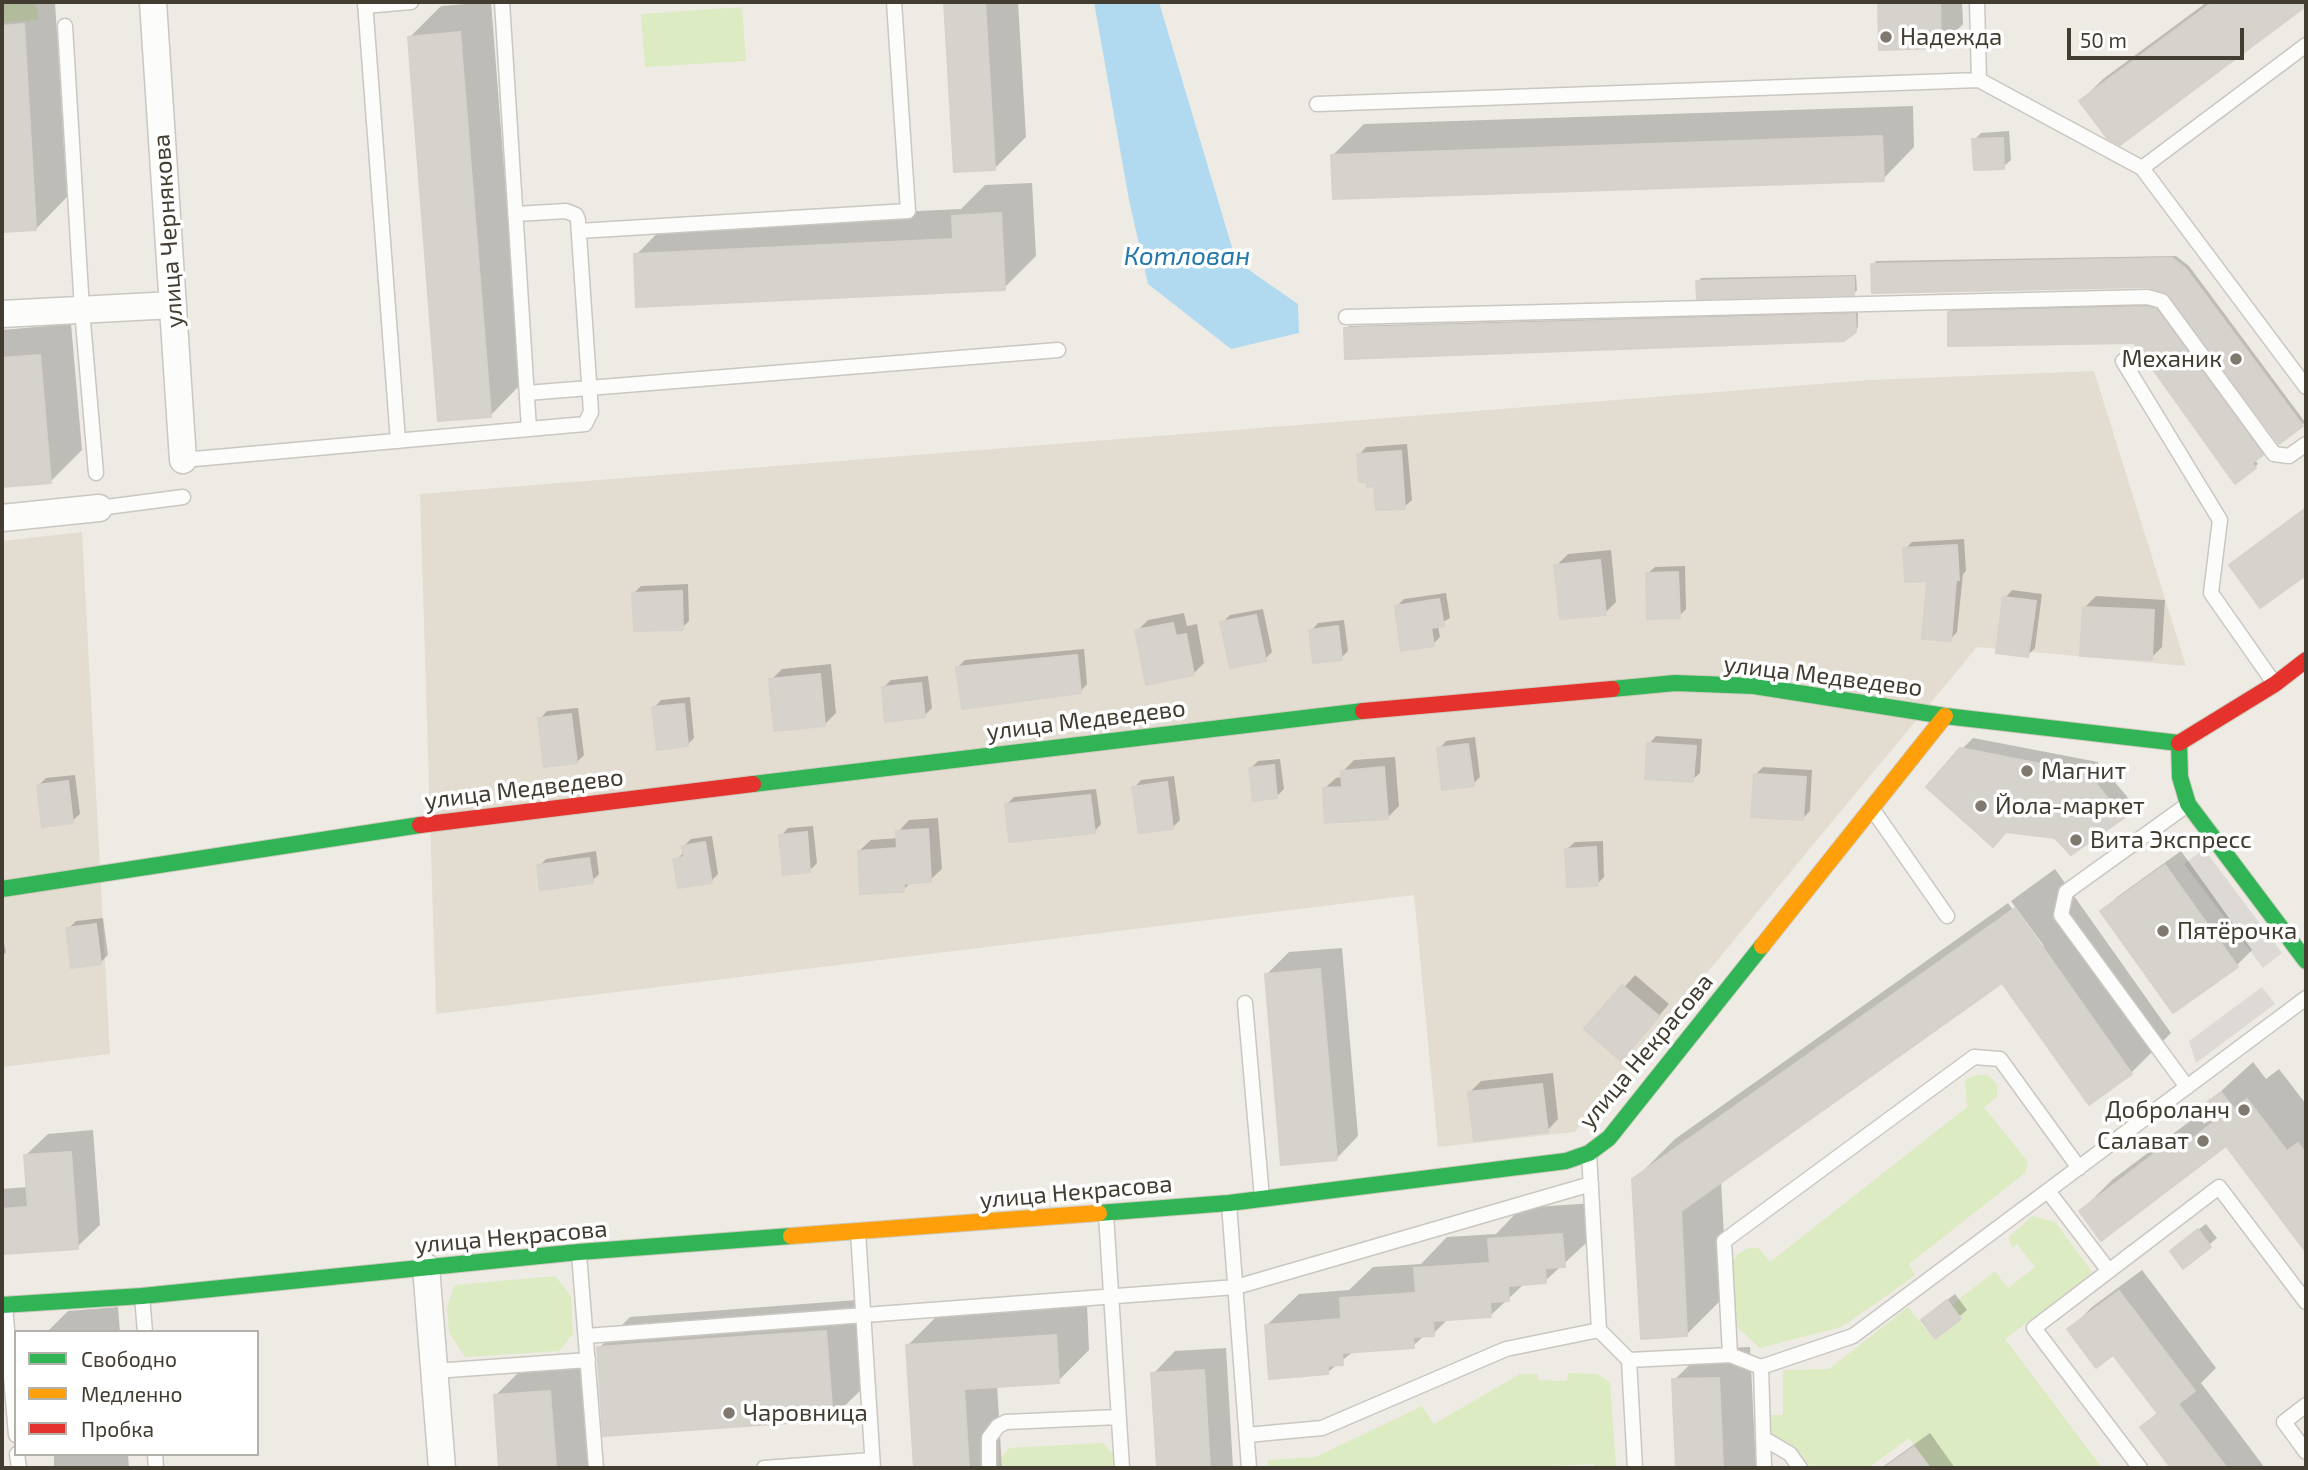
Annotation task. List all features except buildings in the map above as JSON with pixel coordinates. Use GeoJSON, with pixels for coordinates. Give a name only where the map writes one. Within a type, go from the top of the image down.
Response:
{"type":"FeatureCollection","features":[{"type":"Feature","properties":{"kind":"street","name":"улица Чернякова"},"geometry":{"type":"LineString","coordinates":[[153,2],[183,460]]}},
{"type":"Feature","properties":{"kind":"street"},"geometry":{"type":"LineString","coordinates":[[2,314],[173,305]]}},
{"type":"Feature","properties":{"kind":"street"},"geometry":{"type":"LineString","coordinates":[[2,518],[99,508]]}},
{"type":"Feature","properties":{"kind":"street"},"geometry":{"type":"LineString","coordinates":[[2306,660],[2275,684],[2179,743],[2180,777],[2188,804],[2306,961]]}},
{"type":"Feature","properties":{"kind":"street","name":"улица Медведево"},"geometry":{"type":"LineString","coordinates":[[2,889],[403,827],[1366,710],[1675,683],[1755,686],[1945,716],[2179,743]]}},
{"type":"Feature","properties":{"kind":"street","name":"улица Некрасова"},"geometry":{"type":"LineString","coordinates":[[3,1305],[142,1296],[579,1252],[1229,1203],[1566,1161],[1589,1153],[1609,1138],[1945,716]]}},
{"type":"Feature","properties":{"kind":"street"},"geometry":{"type":"LineString","coordinates":[[426,1267],[442,1468]]}},
{"type":"Feature","properties":{"kind":"lane"},"geometry":{"type":"LineString","coordinates":[[398,441],[365,4],[411,2]]}},
{"type":"Feature","properties":{"kind":"lane"},"geometry":{"type":"LineString","coordinates":[[502,2],[529,429]]}},
{"type":"Feature","properties":{"kind":"lane"},"geometry":{"type":"LineString","coordinates":[[579,231],[908,211],[894,2]]}},
{"type":"Feature","properties":{"kind":"lane"},"geometry":{"type":"LineString","coordinates":[[1977,2],[1979,80]]}},
{"type":"Feature","properties":{"kind":"lane"},"geometry":{"type":"LineString","coordinates":[[65,26],[82,310],[96,473]]}},
{"type":"Feature","properties":{"kind":"lane"},"geometry":{"type":"LineString","coordinates":[[2142,168],[2306,44]]}},
{"type":"Feature","properties":{"kind":"lane"},"geometry":{"type":"LineString","coordinates":[[1317,104],[1979,80],[2142,168],[2306,387]]}},
{"type":"Feature","properties":{"kind":"lane"},"geometry":{"type":"LineString","coordinates":[[183,460],[584,425],[591,412],[576,215],[571,212],[516,214]]}},
{"type":"Feature","properties":{"kind":"lane"},"geometry":{"type":"LineString","coordinates":[[1346,317],[2147,297],[2162,300],[2274,454],[2289,456],[2306,444]]}},
{"type":"Feature","properties":{"kind":"lane"},"geometry":{"type":"LineString","coordinates":[[527,393],[1058,350]]}},
{"type":"Feature","properties":{"kind":"lane"},"geometry":{"type":"LineString","coordinates":[[2123,361],[2220,520],[2211,593],[2275,684]]}},
{"type":"Feature","properties":{"kind":"lane"},"geometry":{"type":"LineString","coordinates":[[99,508],[183,497]]}},
{"type":"Feature","properties":{"kind":"lane"},"geometry":{"type":"LineString","coordinates":[[2188,804],[2066,892],[2061,915],[2188,1087]]}},
{"type":"Feature","properties":{"kind":"lane"},"geometry":{"type":"LineString","coordinates":[[1872,809],[1947,916]]}},
{"type":"Feature","properties":{"kind":"lane"},"geometry":{"type":"LineString","coordinates":[[1629,1360],[1730,1355],[1761,1367],[1853,1336],[2306,998]]}},
{"type":"Feature","properties":{"kind":"lane"},"geometry":{"type":"LineString","coordinates":[[1245,1003],[1263,1199]]}},
{"type":"Feature","properties":{"kind":"lane"},"geometry":{"type":"LineString","coordinates":[[1730,1355],[1724,1241],[1974,1057],[2000,1059],[2079,1168]]}},
{"type":"Feature","properties":{"kind":"lane"},"geometry":{"type":"LineString","coordinates":[[1589,1153],[1599,1330],[1629,1360],[1635,1468]]}},
{"type":"Feature","properties":{"kind":"lane"},"geometry":{"type":"LineString","coordinates":[[586,1336],[1236,1287],[1591,1185]]}},
{"type":"Feature","properties":{"kind":"lane"},"geometry":{"type":"LineString","coordinates":[[2140,1468],[2034,1328],[2219,1187],[2306,1302]]}},
{"type":"Feature","properties":{"kind":"lane"},"geometry":{"type":"LineString","coordinates":[[2048,1191],[2109,1271]]}},
{"type":"Feature","properties":{"kind":"lane"},"geometry":{"type":"LineString","coordinates":[[1229,1203],[1250,1468]]}},
{"type":"Feature","properties":{"kind":"lane"},"geometry":{"type":"LineString","coordinates":[[1106,1213],[1122,1468]]}},
{"type":"Feature","properties":{"kind":"lane"},"geometry":{"type":"LineString","coordinates":[[764,1468],[872,1464],[858,1232]]}},
{"type":"Feature","properties":{"kind":"lane"},"geometry":{"type":"LineString","coordinates":[[579,1252],[596,1468]]}},
{"type":"Feature","properties":{"kind":"lane"},"geometry":{"type":"LineString","coordinates":[[142,1296],[145,1330]]}},
{"type":"Feature","properties":{"kind":"lane"},"geometry":{"type":"LineString","coordinates":[[3,1305],[14,1415]]}},
{"type":"Feature","properties":{"kind":"lane"},"geometry":{"type":"LineString","coordinates":[[1247,1435],[1322,1428],[1506,1349],[1599,1330]]}},
{"type":"Feature","properties":{"kind":"lane"},"geometry":{"type":"LineString","coordinates":[[435,1371],[588,1360]]}},
{"type":"Feature","properties":{"kind":"lane"},"geometry":{"type":"LineString","coordinates":[[1761,1367],[1764,1468]]}},
{"type":"Feature","properties":{"kind":"lane"},"geometry":{"type":"LineString","coordinates":[[2306,1405],[2284,1422],[2306,1452]]}},
{"type":"Feature","properties":{"kind":"lane"},"geometry":{"type":"LineString","coordinates":[[989,1468],[989,1438],[998,1426],[1006,1422],[1118,1416]]}},
{"type":"Feature","properties":{"kind":"lane"},"geometry":{"type":"LineString","coordinates":[[1763,1438],[1790,1454],[1800,1468]]}},
{"type":"Feature","properties":{"kind":"shaded area"},"geometry":{"type":"Polygon","coordinates":[[[2094,371],[2186,666],[1977,647],[1575,1132],[1438,1147],[1414,895],[436,1014],[420,494],[1870,380],[2094,371]]]}},
{"type":"Feature","properties":{"kind":"shaded area"},"geometry":{"type":"Polygon","coordinates":[[[82,532],[110,1054],[2,1067],[2,541],[82,532]]]}},
{"type":"Feature","properties":{"kind":"shaded area"},"geometry":{"type":"Polygon","coordinates":[[[2204,849],[2282,953],[2263,968],[2184,864],[2204,849]]]}},
{"type":"Feature","properties":{"kind":"shaded area"},"geometry":{"type":"Polygon","coordinates":[[[2262,987],[2275,1004],[2196,1063],[2189,1041],[2262,987]]]}},
{"type":"Feature","properties":{"kind":"green space"},"geometry":{"type":"Polygon","coordinates":[[[2,2],[36,2],[38,20],[2,22],[2,2]]]}},
{"type":"Feature","properties":{"kind":"green space"},"geometry":{"type":"Polygon","coordinates":[[[742,7],[746,61],[645,67],[641,14],[742,7]]]}},
{"type":"Feature","properties":{"kind":"green space"},"geometry":{"type":"Polygon","coordinates":[[[1976,1075],[1988,1075],[1997,1084],[1997,1097],[1984,1107],[2028,1162],[2025,1173],[1909,1264],[1915,1275],[1841,1327],[1760,1348],[1737,1327],[1731,1263],[1738,1254],[1749,1248],[1759,1248],[1770,1262],[1967,1107],[1965,1080],[1976,1075]]]}},
{"type":"Feature","properties":{"kind":"green space"},"geometry":{"type":"Polygon","coordinates":[[[2032,1216],[2055,1222],[2093,1273],[2005,1339],[2102,1468],[1931,1468],[1909,1438],[1868,1468],[1811,1468],[1796,1448],[1770,1433],[1770,1415],[1783,1415],[1783,1370],[1829,1369],[1908,1307],[1935,1341],[1962,1319],[1952,1305],[1995,1271],[2008,1288],[2035,1267],[2017,1244],[2012,1248],[2009,1237],[2032,1216]]]}},
{"type":"Feature","properties":{"kind":"green space"},"geometry":{"type":"Polygon","coordinates":[[[555,1276],[571,1296],[573,1334],[559,1351],[465,1357],[449,1333],[447,1306],[455,1285],[555,1276]]]}},
{"type":"Feature","properties":{"kind":"green space"},"geometry":{"type":"Polygon","coordinates":[[[1568,1373],[1597,1374],[1610,1382],[1616,1468],[1595,1468],[1594,1464],[1507,1468],[1268,1468],[1268,1460],[1316,1457],[1422,1406],[1434,1424],[1520,1374],[1538,1374],[1538,1380],[1567,1381],[1568,1373]]]}},
{"type":"Feature","properties":{"kind":"green space"},"geometry":{"type":"Polygon","coordinates":[[[1103,1443],[1113,1454],[1114,1468],[1002,1468],[1002,1457],[1009,1448],[1103,1443]]]}},
{"type":"Feature","properties":{"kind":"water","name":"Котлован"},"geometry":{"type":"Polygon","coordinates":[[[1094,2],[1159,2],[1236,261],[1298,304],[1299,333],[1231,349],[1148,284],[1129,200],[1094,2]]]}},
{"type":"Feature","properties":{"kind":"traffic: fast"},"geometry":{"type":"LineString","coordinates":[[1612,689],[1675,683],[1754,686],[1945,716],[2179,743]]}},
{"type":"Feature","properties":{"kind":"traffic: fast"},"geometry":{"type":"LineString","coordinates":[[753,784],[1363,711]]}},
{"type":"Feature","properties":{"kind":"traffic: fast"},"geometry":{"type":"LineString","coordinates":[[2179,743],[2180,777],[2188,804],[2306,961]]}},
{"type":"Feature","properties":{"kind":"traffic: fast"},"geometry":{"type":"LineString","coordinates":[[2,889],[420,825]]}},
{"type":"Feature","properties":{"kind":"traffic: fast"},"geometry":{"type":"LineString","coordinates":[[1099,1213],[1229,1203],[1566,1161],[1589,1153],[1609,1138],[1762,946]]}},
{"type":"Feature","properties":{"kind":"traffic: fast"},"geometry":{"type":"LineString","coordinates":[[2,1305],[142,1296],[579,1252],[791,1236]]}},
{"type":"Feature","properties":{"kind":"traffic: slow"},"geometry":{"type":"LineString","coordinates":[[1762,946],[1945,716]]}},
{"type":"Feature","properties":{"kind":"traffic: slow"},"geometry":{"type":"LineString","coordinates":[[791,1236],[1099,1213]]}},
{"type":"Feature","properties":{"kind":"traffic: jam"},"geometry":{"type":"LineString","coordinates":[[2179,743],[2275,684],[2306,660]]}},
{"type":"Feature","properties":{"kind":"traffic: jam"},"geometry":{"type":"LineString","coordinates":[[1363,711],[1612,689]]}},
{"type":"Feature","properties":{"kind":"traffic: jam"},"geometry":{"type":"LineString","coordinates":[[420,825],[753,784]]}},
{"type":"Feature","properties":{"kind":"place","name":"Надежда"},"geometry":{"type":"Point","coordinates":[1886,37]}},
{"type":"Feature","properties":{"kind":"place","name":"Механик"},"geometry":{"type":"Point","coordinates":[2236,359]}},
{"type":"Feature","properties":{"kind":"place","name":"Магнит"},"geometry":{"type":"Point","coordinates":[2027,771]}},
{"type":"Feature","properties":{"kind":"place","name":"Йола-маркет"},"geometry":{"type":"Point","coordinates":[1981,806]}},
{"type":"Feature","properties":{"kind":"place","name":"Вита Экспресс"},"geometry":{"type":"Point","coordinates":[2076,840]}},
{"type":"Feature","properties":{"kind":"place","name":"Пятёрочка"},"geometry":{"type":"Point","coordinates":[2163,931]}},
{"type":"Feature","properties":{"kind":"place","name":"Доброланч"},"geometry":{"type":"Point","coordinates":[2244,1110]}},
{"type":"Feature","properties":{"kind":"place","name":"Салават"},"geometry":{"type":"Point","coordinates":[2203,1141]}},
{"type":"Feature","properties":{"kind":"place","name":"Чаровница"},"geometry":{"type":"Point","coordinates":[729,1413]}}]}
